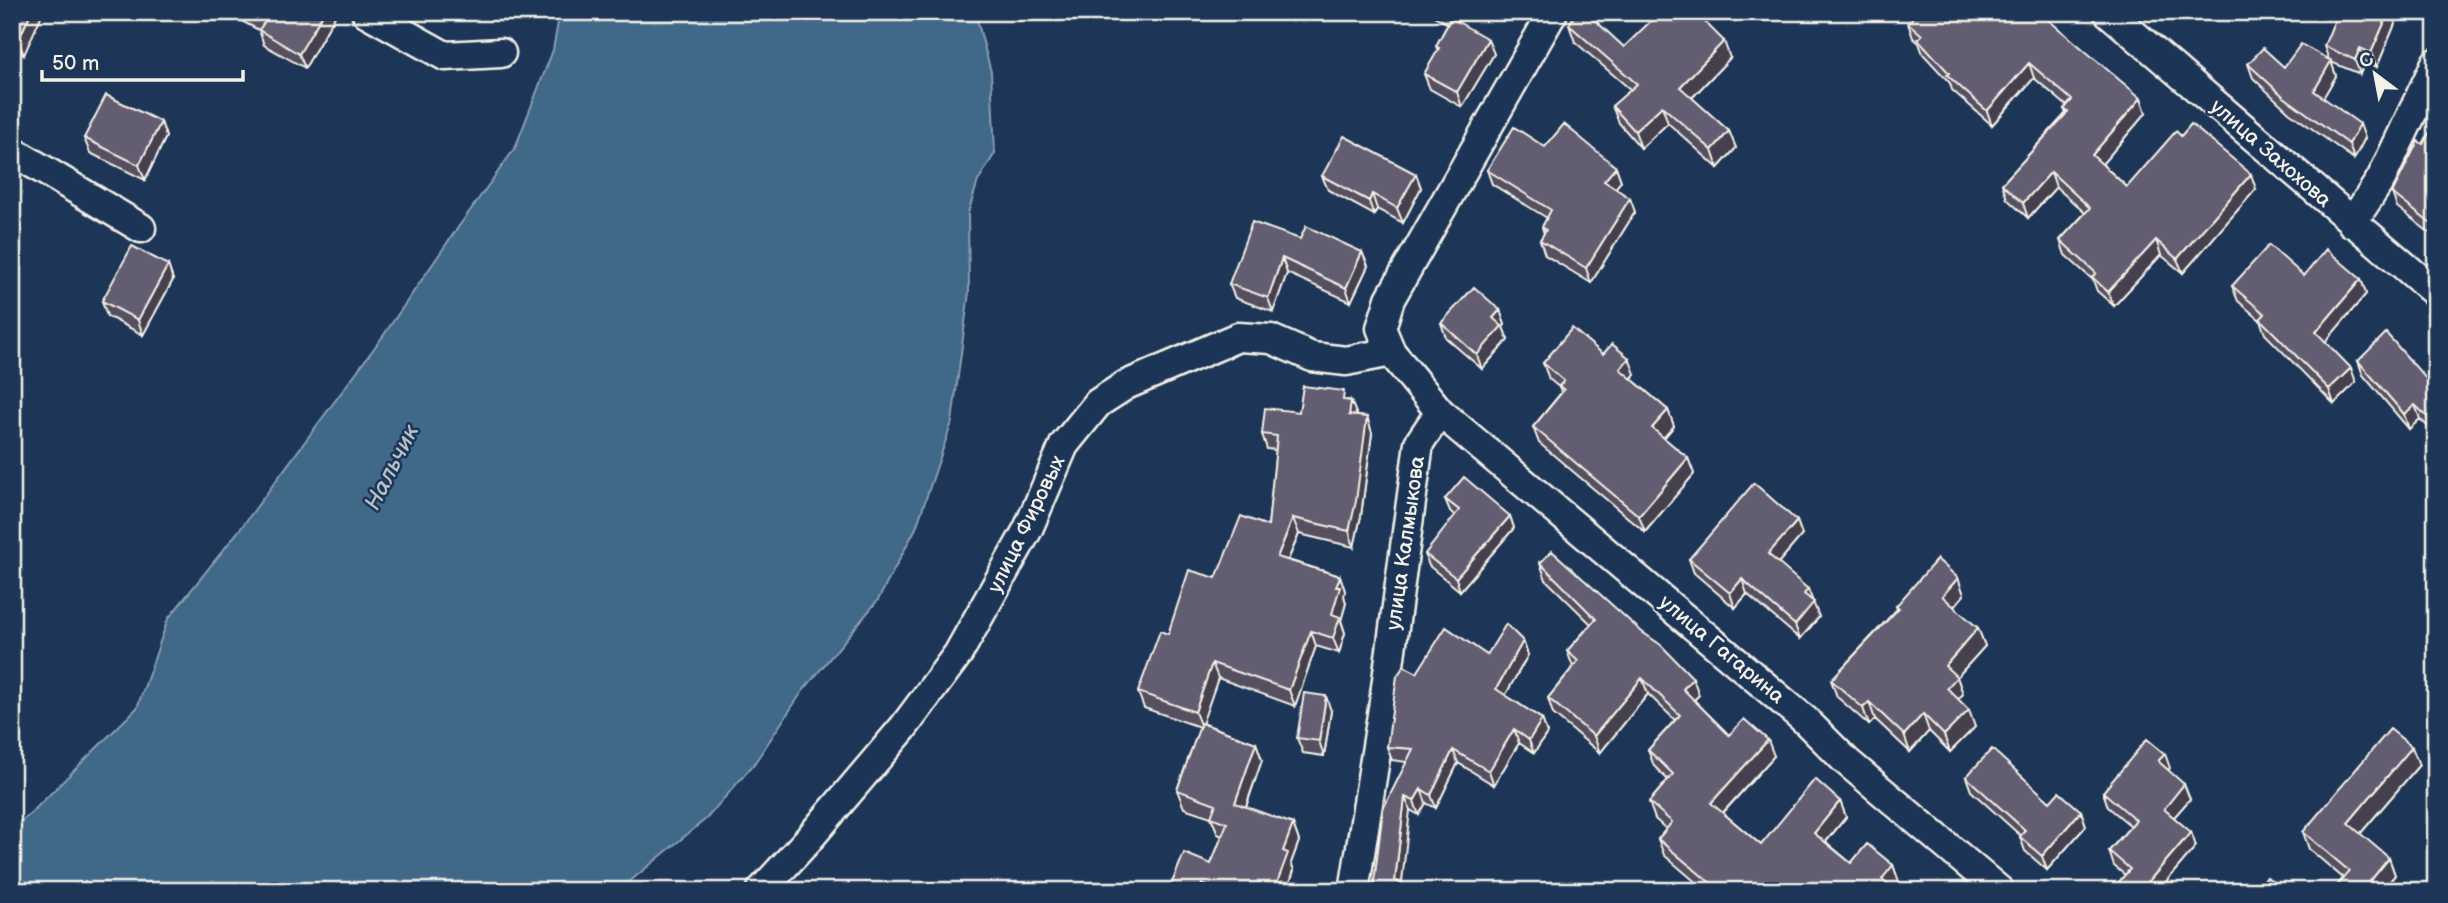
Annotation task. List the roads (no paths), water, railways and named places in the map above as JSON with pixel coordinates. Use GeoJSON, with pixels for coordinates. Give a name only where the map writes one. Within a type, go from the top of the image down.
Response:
{"type":"FeatureCollection","features":[{"type":"Feature","properties":{"kind":"street"},"geometry":{"type":"LineString","coordinates":[[366,12],[445,57],[501,53]]}},
{"type":"Feature","properties":{"kind":"street"},"geometry":{"type":"LineString","coordinates":[[1440,412],[1391,352],[1381,328],[1391,299],[1553,12]]}},
{"type":"Feature","properties":{"kind":"street","name":"улица Захохова"},"geometry":{"type":"LineString","coordinates":[[2108,12],[2436,293]]}},
{"type":"Feature","properties":{"kind":"street"},"geometry":{"type":"LineString","coordinates":[[2352,223],[2381,179],[2436,63]]}},
{"type":"Feature","properties":{"kind":"street"},"geometry":{"type":"LineString","coordinates":[[12,151],[141,228]]}},
{"type":"Feature","properties":{"kind":"street","name":"улица Фировых"},"geometry":{"type":"LineString","coordinates":[[761,891],[894,738],[958,654],[1028,529],[1064,445],[1098,403],[1126,385],[1238,337],[1271,339],[1312,357],[1346,361],[1391,352]]}},
{"type":"Feature","properties":{"kind":"street","name":"улица Калмыкова"},"geometry":{"type":"LineString","coordinates":[[1354,891],[1384,702],[1419,443],[1440,412]]}},
{"type":"Feature","properties":{"kind":"street","name":"улица Гагарина"},"geometry":{"type":"LineString","coordinates":[[1440,412],[1805,720],[1846,761],[2000,891]]}},
{"type":"Feature","properties":{"kind":"water","name":"Нальчик"},"geometry":{"type":"Polygon","coordinates":[[[560,12],[975,12],[991,72],[995,153],[978,181],[968,213],[969,292],[952,422],[916,528],[878,600],[802,692],[754,764],[707,818],[618,891],[12,891],[12,827],[28,816],[137,708],[168,619],[241,528],[383,336],[515,148],[553,50],[560,12]]]}}]}
